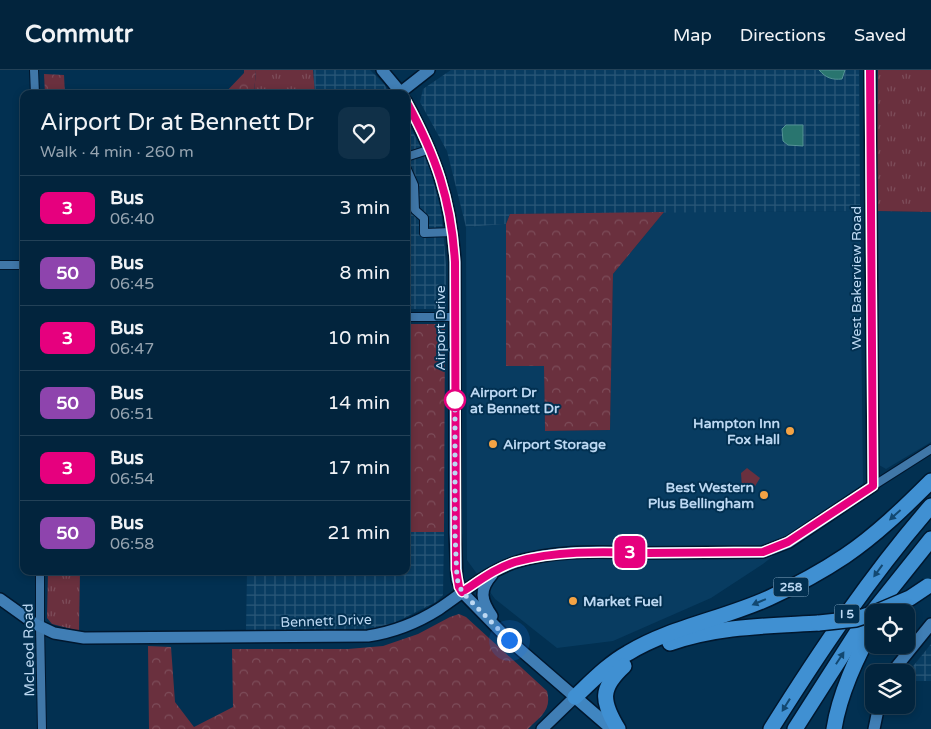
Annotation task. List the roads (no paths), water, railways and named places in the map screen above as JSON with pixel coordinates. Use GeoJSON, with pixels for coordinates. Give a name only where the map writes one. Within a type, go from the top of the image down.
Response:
{"type":"FeatureCollection","features":[{"type":"Feature","properties":{"kind":"highway","name":"258"},"geometry":{"type":"LineString","coordinates":[[575,697],[596,677],[628,653],[670,634],[767,598],[844,557],[892,518],[931,481]]}},
{"type":"Feature","properties":{"kind":"highway","name":"I 5"},"geometry":{"type":"LineString","coordinates":[[771,729],[817,656],[897,545],[931,506]]}},
{"type":"Feature","properties":{"kind":"highway"},"geometry":{"type":"LineString","coordinates":[[888,604],[928,542]]}},
{"type":"Feature","properties":{"kind":"highway","name":"I 5"},"geometry":{"type":"LineString","coordinates":[[795,729],[859,629],[928,542]]}},
{"type":"Feature","properties":{"kind":"highway"},"geometry":{"type":"LineString","coordinates":[[896,604],[910,598],[930,585]]}},
{"type":"Feature","properties":{"kind":"highway"},"geometry":{"type":"LineString","coordinates":[[575,697],[653,649],[676,641],[702,634],[746,628],[818,623],[856,619],[865,616]]}},
{"type":"Feature","properties":{"kind":"highway"},"geometry":{"type":"LineString","coordinates":[[834,729],[844,694],[865,645]]}},
{"type":"Feature","properties":{"kind":"highway"},"geometry":{"type":"LineString","coordinates":[[618,729],[607,707],[607,685],[613,676],[626,664]]}},
{"type":"Feature","properties":{"kind":"main road","name":"Airport Drive"},"geometry":{"type":"LineString","coordinates":[[382,70],[398,90]]}},
{"type":"Feature","properties":{"kind":"main road"},"geometry":{"type":"LineString","coordinates":[[409,90],[430,70]]}},
{"type":"Feature","properties":{"kind":"main road","name":"West Bakerview Road"},"geometry":{"type":"LineString","coordinates":[[870,70],[873,486]]}},
{"type":"Feature","properties":{"kind":"main road","name":"Airport Drive"},"geometry":{"type":"LineString","coordinates":[[410,108],[431,149],[444,187],[453,232],[455,262],[455,560],[457,579],[462,592]]}},
{"type":"Feature","properties":{"kind":"main road","name":"Bennett Drive"},"geometry":{"type":"LineString","coordinates":[[0,599],[26,618],[54,633],[84,638],[368,636],[390,632],[407,626],[440,608],[497,570],[515,563],[558,554],[593,552],[763,552],[788,542],[873,486]]}},
{"type":"Feature","properties":{"kind":"main road"},"geometry":{"type":"LineString","coordinates":[[440,608],[449,595],[455,560]]}},
{"type":"Feature","properties":{"kind":"main road"},"geometry":{"type":"LineString","coordinates":[[497,570],[484,587],[483,601],[509,640]]}},
{"type":"Feature","properties":{"kind":"main road"},"geometry":{"type":"LineString","coordinates":[[462,592],[509,640],[612,729]]}},
{"type":"Feature","properties":{"kind":"main road"},"geometry":{"type":"LineString","coordinates":[[899,664],[931,624]]}},
{"type":"Feature","properties":{"kind":"main road"},"geometry":{"type":"LineString","coordinates":[[542,729],[575,697]]}},
{"type":"Feature","properties":{"kind":"main road"},"geometry":{"type":"LineString","coordinates":[[874,729],[877,714]]}},
{"type":"Feature","properties":{"kind":"street"},"geometry":{"type":"LineString","coordinates":[[34,70],[35,90]]}},
{"type":"Feature","properties":{"kind":"street"},"geometry":{"type":"LineString","coordinates":[[410,155],[431,149]]}},
{"type":"Feature","properties":{"kind":"street"},"geometry":{"type":"LineString","coordinates":[[410,176],[414,185],[414,210],[424,218],[424,232],[453,232]]}},
{"type":"Feature","properties":{"kind":"street"},"geometry":{"type":"LineString","coordinates":[[0,265],[20,265]]}},
{"type":"Feature","properties":{"kind":"street"},"geometry":{"type":"LineString","coordinates":[[410,317],[454,317]]}},
{"type":"Feature","properties":{"kind":"street"},"geometry":{"type":"LineString","coordinates":[[873,486],[931,449]]}},
{"type":"Feature","properties":{"kind":"street","name":"McLeod Road"},"geometry":{"type":"LineString","coordinates":[[40,575],[42,729]]}},
{"type":"Feature","properties":{"kind":"place","name":"Airport Dr at Bennett Dr"},"geometry":{"type":"Point","coordinates":[455,400]}},
{"type":"Feature","properties":{"kind":"place","name":"Hampton Inn Fox Hall"},"geometry":{"type":"Point","coordinates":[790,431]}},
{"type":"Feature","properties":{"kind":"place","name":"Airport Storage"},"geometry":{"type":"Point","coordinates":[493,444]}},
{"type":"Feature","properties":{"kind":"place","name":"Best Western Plus Bellingham"},"geometry":{"type":"Point","coordinates":[764,495]}},
{"type":"Feature","properties":{"kind":"place","name":"Market Fuel"},"geometry":{"type":"Point","coordinates":[573,601]}}]}
